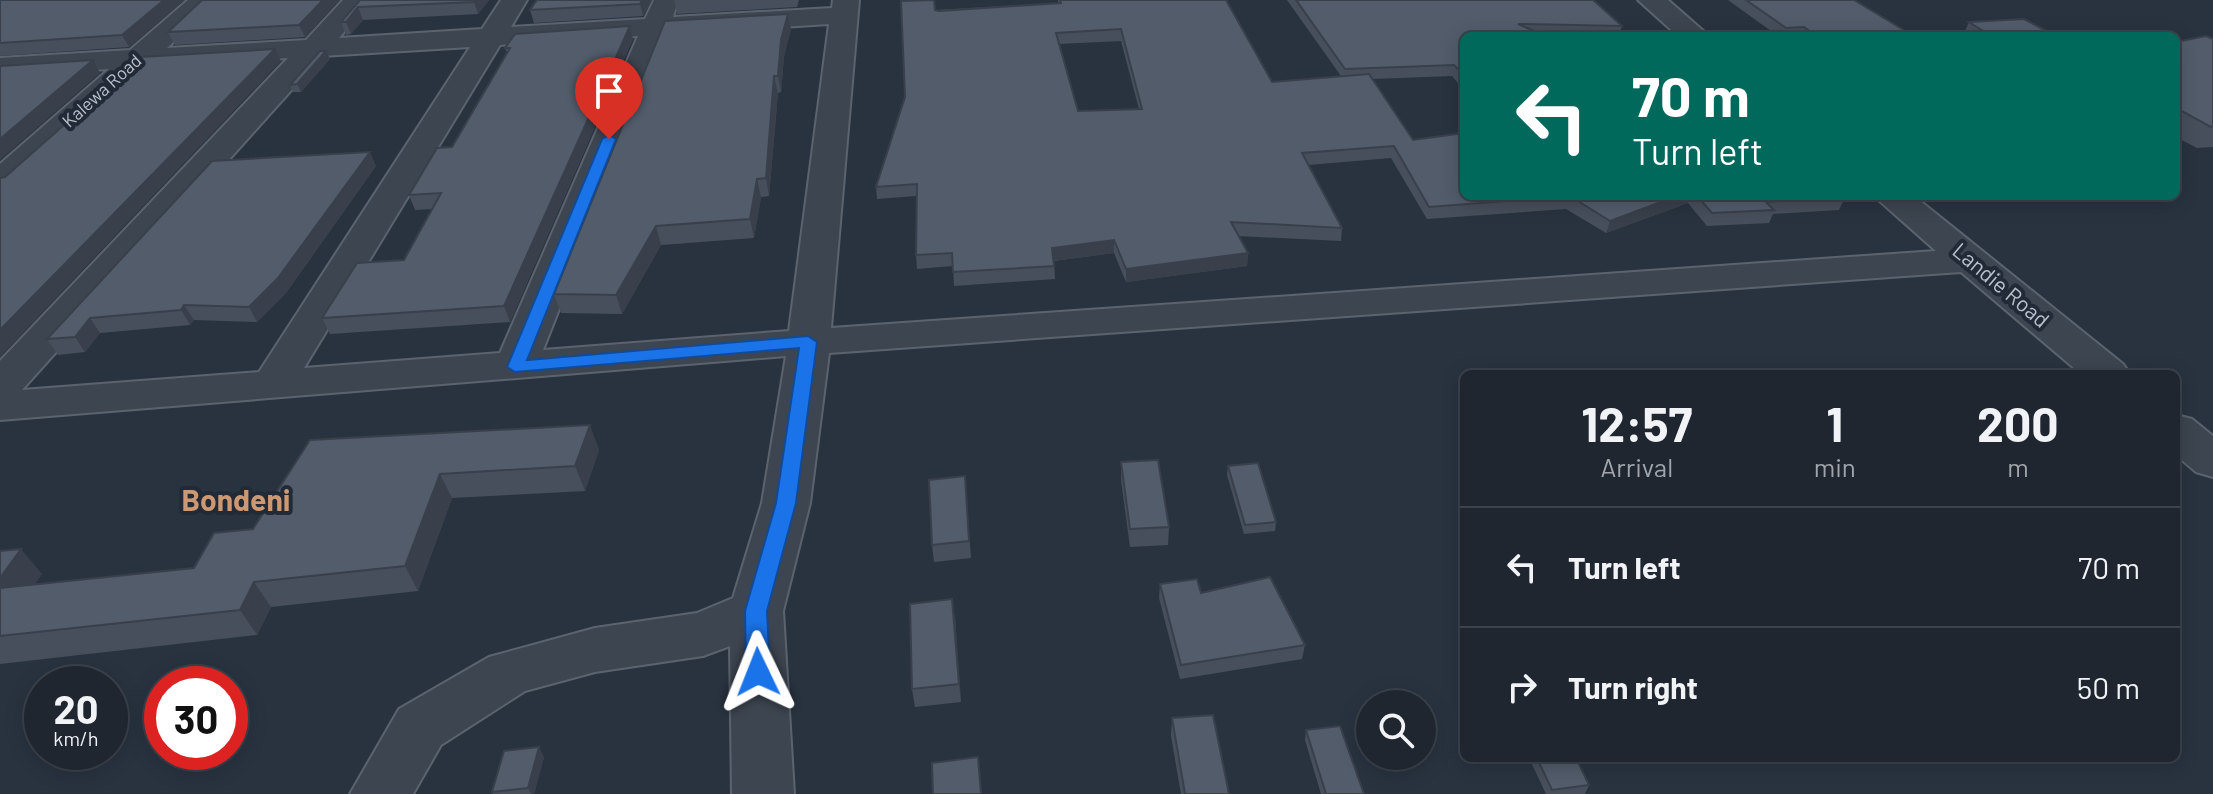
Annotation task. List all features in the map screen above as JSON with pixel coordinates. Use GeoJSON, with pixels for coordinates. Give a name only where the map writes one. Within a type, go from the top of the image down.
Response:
{"type":"FeatureCollection","features":[{"type":"Feature","properties":{"kind":"street","name":"Kalewa Road"},"geometry":{"type":"LineString","coordinates":[[0,182],[204,0]]}},
{"type":"Feature","properties":{"kind":"street"},"geometry":{"type":"LineString","coordinates":[[0,387],[358,0]]}},
{"type":"Feature","properties":{"kind":"street"},"geometry":{"type":"LineString","coordinates":[[272,385],[514,0]]}},
{"type":"Feature","properties":{"kind":"street"},"geometry":{"type":"LineString","coordinates":[[1651,0],[1690,32]]}},
{"type":"Feature","properties":{"kind":"street"},"geometry":{"type":"LineString","coordinates":[[0,67],[491,36],[661,12],[846,8],[808,342],[786,503],[756,611],[763,794]]}},
{"type":"Feature","properties":{"kind":"street"},"geometry":{"type":"LineString","coordinates":[[515,367],[661,12]]}},
{"type":"Feature","properties":{"kind":"street","name":"Landie Road"},"geometry":{"type":"LineString","coordinates":[[1897,200],[2103,370]]}},
{"type":"Feature","properties":{"kind":"street"},"geometry":{"type":"LineString","coordinates":[[0,406],[808,342],[1971,260]]}},
{"type":"Feature","properties":{"kind":"street"},"geometry":{"type":"LineString","coordinates":[[2180,433],[2213,461]]}},
{"type":"Feature","properties":{"kind":"street"},"geometry":{"type":"LineString","coordinates":[[381,794],[420,727],[509,673],[595,650],[703,634],[756,611]]}},
{"type":"Feature","properties":{"kind":"building"},"geometry":{"type":"Polygon","coordinates":[[[0,0],[164,0],[122,35],[0,43],[0,0]]]}},
{"type":"Feature","properties":{"kind":"building"},"geometry":{"type":"Polygon","coordinates":[[[202,0],[323,0],[299,25],[168,32],[202,0]]]}},
{"type":"Feature","properties":{"kind":"building"},"geometry":{"type":"Polygon","coordinates":[[[360,0],[476,0],[358,7],[346,22],[341,22],[360,0]]]}},
{"type":"Feature","properties":{"kind":"building"},"geometry":{"type":"Polygon","coordinates":[[[537,0],[642,0],[640,4],[530,10],[537,0]]]}},
{"type":"Feature","properties":{"kind":"building"},"geometry":{"type":"Polygon","coordinates":[[[934,0],[935,10],[939,11],[1061,3],[1060,0],[1226,0],[1272,82],[1369,74],[1413,140],[1460,134],[1460,200],[1518,200],[1429,207],[1394,146],[1302,153],[1342,228],[1231,222],[1248,253],[1126,269],[1114,240],[1052,248],[1054,266],[953,272],[952,253],[916,255],[917,184],[876,187],[905,97],[901,1],[934,0]],[[1121,29],[1056,33],[1078,111],[1142,109],[1121,29]]]}},
{"type":"Feature","properties":{"kind":"building"},"geometry":{"type":"Polygon","coordinates":[[[1296,0],[1593,0],[1622,26],[1518,24],[1537,32],[1460,32],[1460,71],[1454,65],[1345,69],[1296,0]]]}},
{"type":"Feature","properties":{"kind":"building"},"geometry":{"type":"Polygon","coordinates":[[[1746,0],[1854,0],[1907,32],[1811,32],[1804,27],[1786,28],[1746,0]]]}},
{"type":"Feature","properties":{"kind":"building"},"geometry":{"type":"Polygon","coordinates":[[[788,14],[781,40],[778,76],[774,76],[766,178],[757,179],[750,219],[656,226],[616,295],[554,294],[665,21],[788,14]]]}},
{"type":"Feature","properties":{"kind":"building"},"geometry":{"type":"Polygon","coordinates":[[[2024,19],[2048,32],[1985,32],[1969,22],[2024,19]]]}},
{"type":"Feature","properties":{"kind":"building"},"geometry":{"type":"Polygon","coordinates":[[[630,26],[504,306],[322,318],[357,263],[404,260],[441,193],[409,195],[437,148],[452,147],[510,48],[505,48],[515,34],[630,26]]]}},
{"type":"Feature","properties":{"kind":"building"},"geometry":{"type":"Polygon","coordinates":[[[2206,36],[2213,39],[2211,127],[2180,110],[2180,41],[2206,36]]]}},
{"type":"Feature","properties":{"kind":"building"},"geometry":{"type":"Polygon","coordinates":[[[275,49],[0,330],[0,178],[5,177],[141,57],[275,49]]]}},
{"type":"Feature","properties":{"kind":"building"},"geometry":{"type":"Polygon","coordinates":[[[320,51],[326,51],[297,84],[290,85],[320,51]]]}},
{"type":"Feature","properties":{"kind":"building"},"geometry":{"type":"Polygon","coordinates":[[[93,60],[0,139],[0,66],[93,60]]]}},
{"type":"Feature","properties":{"kind":"building"},"geometry":{"type":"Polygon","coordinates":[[[370,152],[278,278],[249,307],[184,305],[181,310],[90,318],[75,337],[47,339],[212,161],[370,152]]]}},
{"type":"Feature","properties":{"kind":"building"},"geometry":{"type":"Polygon","coordinates":[[[1576,200],[1666,200],[1610,221],[1576,200]]]}},
{"type":"Feature","properties":{"kind":"building"},"geometry":{"type":"Polygon","coordinates":[[[1701,200],[1798,200],[1766,202],[1774,210],[1712,213],[1701,200]]]}},
{"type":"Feature","properties":{"kind":"building"},"geometry":{"type":"Polygon","coordinates":[[[590,425],[575,466],[440,474],[405,566],[254,582],[240,610],[0,636],[0,588],[194,568],[214,533],[253,529],[310,440],[590,425]]]}},
{"type":"Feature","properties":{"kind":"building"},"geometry":{"type":"Polygon","coordinates":[[[1158,460],[1169,527],[1130,529],[1121,462],[1158,460]]]}},
{"type":"Feature","properties":{"kind":"building"},"geometry":{"type":"Polygon","coordinates":[[[1258,463],[1276,522],[1245,525],[1228,466],[1258,463]]]}},
{"type":"Feature","properties":{"kind":"building"},"geometry":{"type":"Polygon","coordinates":[[[965,476],[969,541],[932,545],[929,480],[965,476]]]}},
{"type":"Feature","properties":{"kind":"building"},"geometry":{"type":"Polygon","coordinates":[[[21,549],[0,578],[0,551],[21,549]]]}},
{"type":"Feature","properties":{"kind":"building"},"geometry":{"type":"Polygon","coordinates":[[[1270,577],[1305,645],[1181,665],[1160,584],[1197,579],[1201,593],[1270,577]]]}},
{"type":"Feature","properties":{"kind":"building"},"geometry":{"type":"Polygon","coordinates":[[[952,599],[959,684],[912,689],[910,604],[952,599]]]}},
{"type":"Feature","properties":{"kind":"building"},"geometry":{"type":"Polygon","coordinates":[[[1213,715],[1229,794],[1185,794],[1172,718],[1213,715]]]}},
{"type":"Feature","properties":{"kind":"building"},"geometry":{"type":"Polygon","coordinates":[[[1340,726],[1364,794],[1326,794],[1306,730],[1340,726]]]}},
{"type":"Feature","properties":{"kind":"building"},"geometry":{"type":"Polygon","coordinates":[[[539,747],[528,788],[492,792],[504,751],[539,747]]]}},
{"type":"Feature","properties":{"kind":"building"},"geometry":{"type":"Polygon","coordinates":[[[978,757],[981,794],[933,794],[932,763],[978,757]]]}},
{"type":"Feature","properties":{"kind":"building"},"geometry":{"type":"Polygon","coordinates":[[[1539,762],[1578,762],[1589,785],[1552,790],[1539,762]]]}},
{"type":"Feature","properties":{"kind":"district","name":"Bondeni"},"geometry":{"type":"Point","coordinates":[236,501]}},
{"type":"Feature","properties":{"kind":"route"},"geometry":{"type":"LineString","coordinates":[[609,139],[515,367],[808,342],[801,413],[786,503],[756,611],[758,672]]}}]}
